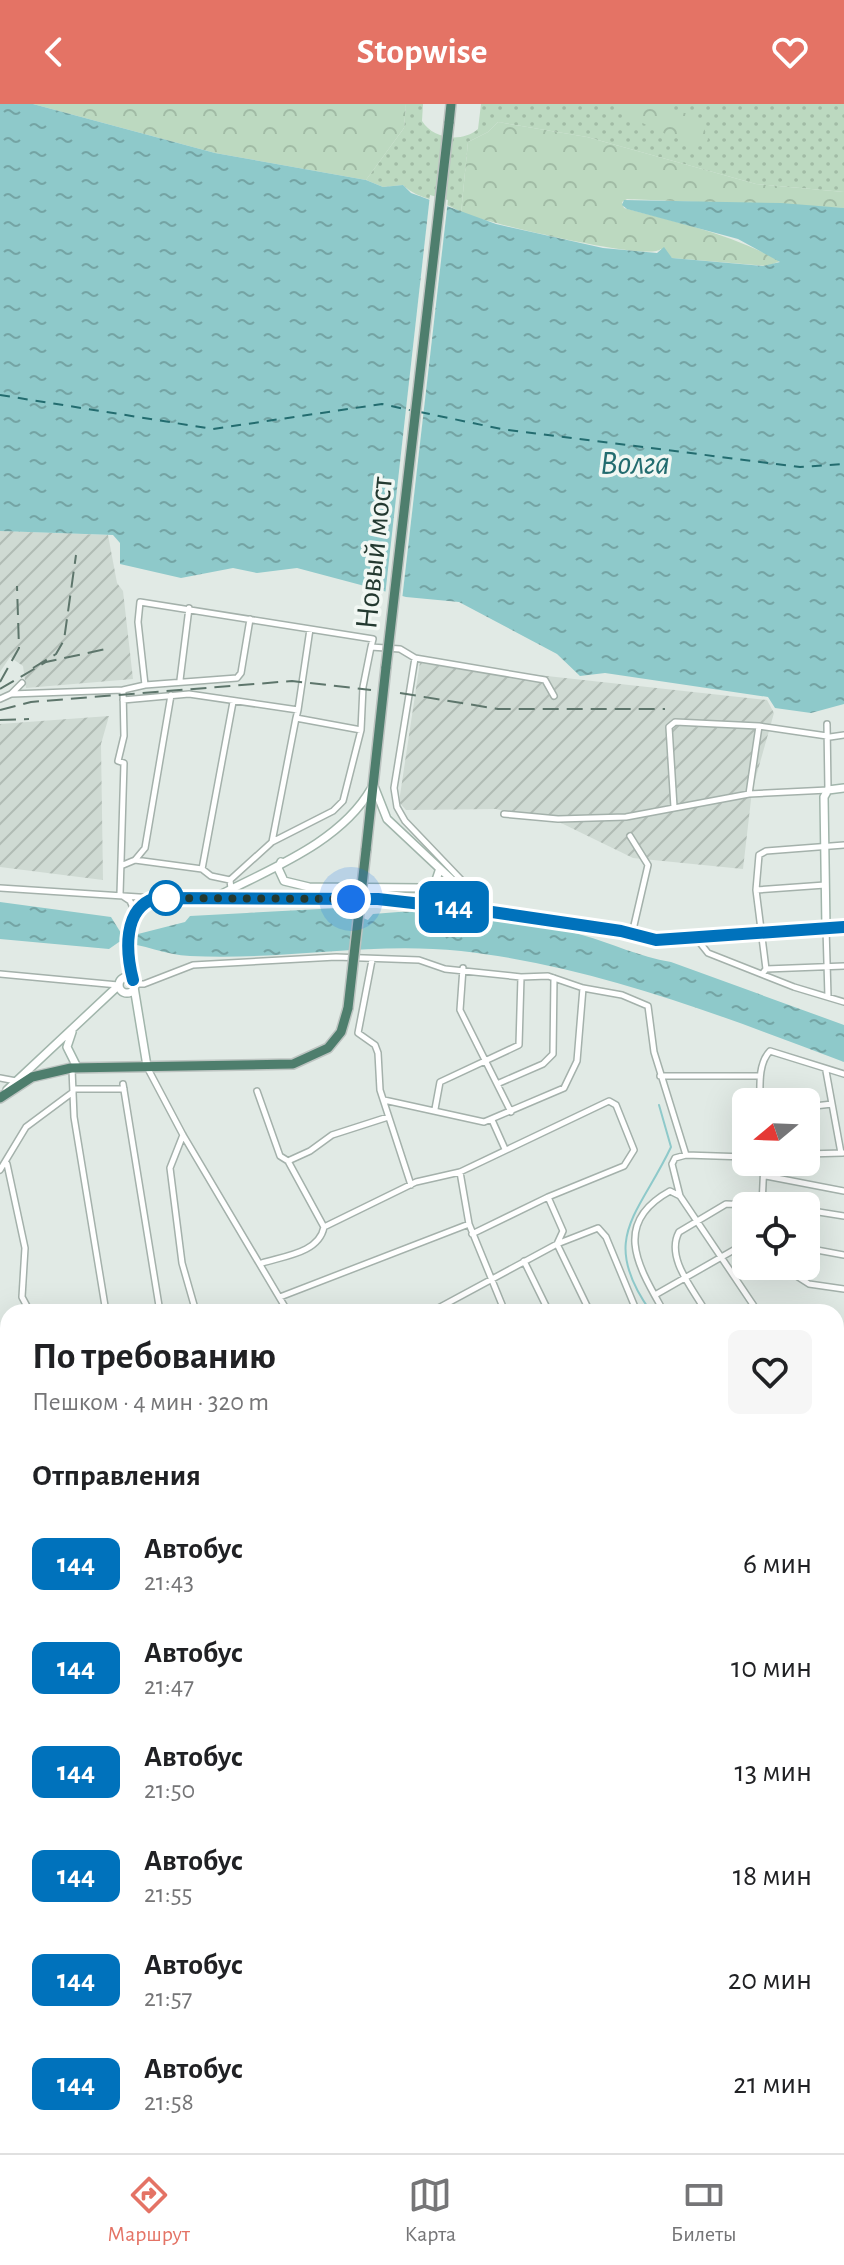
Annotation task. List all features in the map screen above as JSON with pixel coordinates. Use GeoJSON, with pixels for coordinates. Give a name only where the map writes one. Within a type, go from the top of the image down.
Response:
{"type":"FeatureCollection","features":[{"type":"Feature","properties":{"kind":"highway","name":"Новый мост"},"geometry":{"type":"LineString","coordinates":[[0,1097],[32,1077],[74,1067],[268,1066],[301,1061],[328,1048],[341,1032],[348,1008],[451,104]]}},
{"type":"Feature","properties":{"kind":"main road"},"geometry":{"type":"LineString","coordinates":[[374,784],[387,819],[439,871],[488,912]]}},
{"type":"Feature","properties":{"kind":"main road"},"geometry":{"type":"LineString","coordinates":[[215,898],[231,885],[281,862],[349,820],[374,784]]}},
{"type":"Feature","properties":{"kind":"main road"},"geometry":{"type":"LineString","coordinates":[[826,928],[824,797],[828,790],[844,788]]}},
{"type":"Feature","properties":{"kind":"main road"},"geometry":{"type":"LineString","coordinates":[[281,862],[278,868],[284,881],[309,887],[422,888],[435,883],[439,871]]}},
{"type":"Feature","properties":{"kind":"main road"},"geometry":{"type":"LineString","coordinates":[[134,984],[127,993],[120,983],[135,912],[156,898],[378,899],[488,912],[656,940],[844,927]]}},
{"type":"Feature","properties":{"kind":"main road"},"geometry":{"type":"LineString","coordinates":[[128,952],[147,1066]]}},
{"type":"Feature","properties":{"kind":"main road"},"geometry":{"type":"LineString","coordinates":[[0,1097],[127,977],[134,984]]}},
{"type":"Feature","properties":{"kind":"main road"},"geometry":{"type":"LineString","coordinates":[[74,1067],[67,1047],[78,1024]]}},
{"type":"Feature","properties":{"kind":"street"},"geometry":{"type":"LineString","coordinates":[[135,860],[202,869],[231,885],[272,842],[329,813],[343,801],[361,730],[363,687],[373,639],[189,608],[138,603],[145,685]]}},
{"type":"Feature","properties":{"kind":"street"},"geometry":{"type":"LineString","coordinates":[[180,680],[189,608]]}},
{"type":"Feature","properties":{"kind":"street"},"geometry":{"type":"LineString","coordinates":[[11,694],[123,690],[180,680],[237,678],[241,673],[250,619]]}},
{"type":"Feature","properties":{"kind":"street"},"geometry":{"type":"LineString","coordinates":[[272,842],[298,710],[310,629]]}},
{"type":"Feature","properties":{"kind":"street"},"geometry":{"type":"LineString","coordinates":[[371,647],[400,649],[415,658],[545,680],[554,696]]}},
{"type":"Feature","properties":{"kind":"street"},"geometry":{"type":"LineString","coordinates":[[415,658],[394,788],[397,807],[405,821],[488,912]]}},
{"type":"Feature","properties":{"kind":"street"},"geometry":{"type":"LineString","coordinates":[[0,699],[11,694],[22,683]]}},
{"type":"Feature","properties":{"kind":"street"},"geometry":{"type":"LineString","coordinates":[[120,894],[124,763],[118,761],[124,736],[123,690]]}},
{"type":"Feature","properties":{"kind":"street"},"geometry":{"type":"LineString","coordinates":[[123,700],[171,695],[298,710]]}},
{"type":"Feature","properties":{"kind":"street"},"geometry":{"type":"LineString","coordinates":[[123,865],[135,860],[145,848],[171,695]]}},
{"type":"Feature","properties":{"kind":"street"},"geometry":{"type":"LineString","coordinates":[[202,869],[233,702]]}},
{"type":"Feature","properties":{"kind":"street"},"geometry":{"type":"LineString","coordinates":[[296,718],[361,730]]}},
{"type":"Feature","properties":{"kind":"street"},"geometry":{"type":"LineString","coordinates":[[674,807],[669,727],[672,723],[759,726],[828,736],[844,735]]}},
{"type":"Feature","properties":{"kind":"street"},"geometry":{"type":"LineString","coordinates":[[504,814],[558,819],[647,815],[749,794],[828,790],[827,724]]}},
{"type":"Feature","properties":{"kind":"street"},"geometry":{"type":"LineString","coordinates":[[749,794],[759,726]]}},
{"type":"Feature","properties":{"kind":"street"},"geometry":{"type":"LineString","coordinates":[[630,836],[648,865],[632,934]]}},
{"type":"Feature","properties":{"kind":"street"},"geometry":{"type":"LineString","coordinates":[[764,971],[756,890],[757,858],[766,851],[844,845]]}},
{"type":"Feature","properties":{"kind":"street"},"geometry":{"type":"LineString","coordinates":[[756,890],[825,885]]}},
{"type":"Feature","properties":{"kind":"street"},"geometry":{"type":"LineString","coordinates":[[0,888],[156,898]]}},
{"type":"Feature","properties":{"kind":"street"},"geometry":{"type":"LineString","coordinates":[[120,894],[130,901],[135,912]]}},
{"type":"Feature","properties":{"kind":"street"},"geometry":{"type":"LineString","coordinates":[[826,928],[828,997]]}},
{"type":"Feature","properties":{"kind":"street"},"geometry":{"type":"LineString","coordinates":[[696,938],[705,951],[844,1002]]}},
{"type":"Feature","properties":{"kind":"street"},"geometry":{"type":"LineString","coordinates":[[134,984],[153,981],[193,965],[336,957],[419,960],[445,969],[463,968],[521,977],[554,978],[583,988],[622,995],[648,1006],[660,1076],[686,1155]]}},
{"type":"Feature","properties":{"kind":"street"},"geometry":{"type":"LineString","coordinates":[[372,960],[358,1033],[375,1045],[378,1053],[388,1117],[411,1185]]}},
{"type":"Feature","properties":{"kind":"street"},"geometry":{"type":"LineString","coordinates":[[764,971],[844,966]]}},
{"type":"Feature","properties":{"kind":"street"},"geometry":{"type":"LineString","coordinates":[[463,968],[460,1010],[511,1112]]}},
{"type":"Feature","properties":{"kind":"street"},"geometry":{"type":"LineString","coordinates":[[0,974],[120,983]]}},
{"type":"Feature","properties":{"kind":"street"},"geometry":{"type":"LineString","coordinates":[[435,1109],[437,1085],[521,1042],[521,977]]}},
{"type":"Feature","properties":{"kind":"street"},"geometry":{"type":"LineString","coordinates":[[497,1084],[543,1064],[553,1054],[554,978]]}},
{"type":"Feature","properties":{"kind":"street"},"geometry":{"type":"LineString","coordinates":[[384,1100],[435,1109],[458,1117],[492,1120],[564,1088],[570,1082],[577,1061],[583,988]]}},
{"type":"Feature","properties":{"kind":"street"},"geometry":{"type":"LineString","coordinates":[[760,1088],[764,1057],[770,1051],[826,1071],[844,1074]]}},
{"type":"Feature","properties":{"kind":"street"},"geometry":{"type":"LineString","coordinates":[[147,1066],[183,1135],[284,1304]]}},
{"type":"Feature","properties":{"kind":"street"},"geometry":{"type":"LineString","coordinates":[[74,1067],[74,1117],[105,1304]]}},
{"type":"Feature","properties":{"kind":"street"},"geometry":{"type":"LineString","coordinates":[[820,1154],[843,1153],[826,1071]]}},
{"type":"Feature","properties":{"kind":"street"},"geometry":{"type":"LineString","coordinates":[[660,1076],[760,1076]]}},
{"type":"Feature","properties":{"kind":"street"},"geometry":{"type":"LineString","coordinates":[[0,1078],[16,1081]]}},
{"type":"Feature","properties":{"kind":"street"},"geometry":{"type":"LineString","coordinates":[[0,1170],[7,1164],[19,1135],[74,1090],[123,1087],[159,1304]]}},
{"type":"Feature","properties":{"kind":"street"},"geometry":{"type":"LineString","coordinates":[[257,1091],[280,1156],[288,1161],[324,1227],[322,1237],[313,1247],[262,1263]]}},
{"type":"Feature","properties":{"kind":"street"},"geometry":{"type":"LineString","coordinates":[[324,1227],[411,1185],[460,1172],[609,1101],[616,1105],[634,1150],[624,1166],[548,1197],[472,1234]]}},
{"type":"Feature","properties":{"kind":"street"},"geometry":{"type":"LineString","coordinates":[[820,1105],[832,1104]]}},
{"type":"Feature","properties":{"kind":"street"},"geometry":{"type":"LineString","coordinates":[[288,1161],[332,1135],[388,1117]]}},
{"type":"Feature","properties":{"kind":"street"},"geometry":{"type":"LineString","coordinates":[[492,1120],[505,1149]]}},
{"type":"Feature","properties":{"kind":"street"},"geometry":{"type":"LineString","coordinates":[[183,1135],[170,1168],[182,1263],[194,1304]]}},
{"type":"Feature","properties":{"kind":"street"},"geometry":{"type":"LineString","coordinates":[[732,1157],[686,1155],[675,1158],[672,1164],[680,1196],[753,1304]]}},
{"type":"Feature","properties":{"kind":"street"},"geometry":{"type":"LineString","coordinates":[[7,1164],[25,1248],[22,1297],[26,1304]]}},
{"type":"Feature","properties":{"kind":"street"},"geometry":{"type":"LineString","coordinates":[[460,1172],[472,1234],[501,1304]]}},
{"type":"Feature","properties":{"kind":"street"},"geometry":{"type":"LineString","coordinates":[[764,1192],[766,1176],[844,1191]]}},
{"type":"Feature","properties":{"kind":"street"},"geometry":{"type":"LineString","coordinates":[[660,1304],[637,1265],[636,1234],[656,1199],[670,1191],[680,1196]]}},
{"type":"Feature","properties":{"kind":"street"},"geometry":{"type":"LineString","coordinates":[[548,1197],[563,1231],[557,1244]]}},
{"type":"Feature","properties":{"kind":"street"},"geometry":{"type":"LineString","coordinates":[[701,1304],[676,1256],[675,1240],[696,1219],[726,1204],[732,1204]]}},
{"type":"Feature","properties":{"kind":"street"},"geometry":{"type":"LineString","coordinates":[[820,1212],[844,1216]]}},
{"type":"Feature","properties":{"kind":"street"},"geometry":{"type":"LineString","coordinates":[[280,1297],[469,1224]]}},
{"type":"Feature","properties":{"kind":"street"},"geometry":{"type":"LineString","coordinates":[[446,1304],[557,1244],[598,1228],[606,1237],[631,1304]]}},
{"type":"Feature","properties":{"kind":"street"},"geometry":{"type":"LineString","coordinates":[[557,1244],[586,1304]]}},
{"type":"Feature","properties":{"kind":"street"},"geometry":{"type":"LineString","coordinates":[[655,1295],[732,1251]]}},
{"type":"Feature","properties":{"kind":"street"},"geometry":{"type":"LineString","coordinates":[[820,1251],[844,1255]]}},
{"type":"Feature","properties":{"kind":"street"},"geometry":{"type":"LineString","coordinates":[[524,1261],[545,1304]]}},
{"type":"Feature","properties":{"kind":"street"},"geometry":{"type":"LineString","coordinates":[[803,1280],[809,1284],[844,1289]]}},
{"type":"Feature","properties":{"kind":"shaded area"},"geometry":{"type":"Polygon","coordinates":[[[0,531],[108,535],[117,583],[123,591],[133,679],[26,688],[23,666],[10,657],[0,672],[0,531]]]}},
{"type":"Feature","properties":{"kind":"shaded area"},"geometry":{"type":"Polygon","coordinates":[[[420,662],[767,700],[774,713],[752,791],[743,869],[633,858],[559,822],[496,809],[406,810],[399,802],[420,662]]]}},
{"type":"Feature","properties":{"kind":"shaded area"},"geometry":{"type":"Polygon","coordinates":[[[109,716],[101,744],[103,880],[0,867],[0,724],[109,716]]]}},
{"type":"Feature","properties":{"kind":"green space"},"geometry":{"type":"Polygon","coordinates":[[[33,104],[406,104],[404,128],[366,180],[215,153],[33,104]]]}},
{"type":"Feature","properties":{"kind":"green space"},"geometry":{"type":"Polygon","coordinates":[[[406,104],[423,104],[422,121],[427,127],[440,135],[456,137],[478,129],[481,104],[844,104],[844,192],[756,184],[587,137],[498,122],[488,132],[468,142],[461,213],[416,194],[403,185],[383,187],[366,180],[404,128],[406,104]]]}},
{"type":"Feature","properties":{"kind":"green space"},"geometry":{"type":"Polygon","coordinates":[[[616,104],[658,104],[693,116],[704,128],[708,139],[705,146],[671,136],[645,124],[616,104]]]}},
{"type":"Feature","properties":{"kind":"green space"},"geometry":{"type":"Polygon","coordinates":[[[498,122],[587,137],[756,184],[844,192],[844,208],[627,199],[622,202],[624,208],[724,236],[780,261],[768,266],[672,258],[661,249],[650,252],[599,246],[501,224],[461,213],[468,142],[488,132],[498,122]]]}},
{"type":"Feature","properties":{"kind":"water","name":"Волга"},"geometry":{"type":"Polygon","coordinates":[[[0,104],[33,104],[215,153],[366,180],[383,187],[403,185],[411,193],[496,224],[603,248],[657,253],[664,247],[672,258],[763,266],[780,262],[738,239],[627,209],[622,205],[624,200],[781,203],[844,208],[844,704],[811,713],[775,708],[768,697],[605,673],[580,676],[557,654],[459,602],[406,597],[297,568],[257,573],[233,568],[181,578],[120,564],[120,543],[113,535],[0,531],[0,104]]]}},
{"type":"Feature","properties":{"kind":"water"},"geometry":{"type":"Polygon","coordinates":[[[0,902],[111,917],[121,933],[134,935],[185,922],[190,916],[339,908],[368,920],[373,914],[452,912],[530,922],[671,962],[844,1025],[844,1062],[656,994],[511,958],[461,951],[393,948],[258,956],[190,956],[119,942],[109,949],[0,939],[0,902]]]}},
{"type":"Feature","properties":{"kind":"pier"},"geometry":{"type":"Polygon","coordinates":[[[430,195],[448,200],[402,600],[385,596],[430,195]]]}},
{"type":"Feature","properties":{"kind":"waterway"},"geometry":{"type":"LineString","coordinates":[[646,1304],[627,1265],[626,1245],[629,1227],[671,1147],[659,1105]]}},
{"type":"Feature","properties":{"kind":"ferry route"},"geometry":{"type":"LineString","coordinates":[[0,395],[213,429],[382,404],[414,411]]}},
{"type":"Feature","properties":{"kind":"ferry route"},"geometry":{"type":"LineString","coordinates":[[420,412],[501,429],[800,467],[844,464]]}},
{"type":"Feature","properties":{"kind":"railway"},"geometry":{"type":"LineString","coordinates":[[33,668],[56,654],[64,640],[76,555]]}},
{"type":"Feature","properties":{"kind":"railway"},"geometry":{"type":"LineString","coordinates":[[0,682],[19,648],[17,586]]}},
{"type":"Feature","properties":{"kind":"railway"},"geometry":{"type":"LineString","coordinates":[[0,689],[46,662],[106,649]]}},
{"type":"Feature","properties":{"kind":"railway"},"geometry":{"type":"LineString","coordinates":[[0,710],[31,702],[292,681],[371,690]]}},
{"type":"Feature","properties":{"kind":"railway"},"geometry":{"type":"LineString","coordinates":[[400,693],[498,709],[665,709]]}},
{"type":"Feature","properties":{"kind":"railway"},"geometry":{"type":"LineString","coordinates":[[0,720],[29,719]]}},
{"type":"Feature","properties":{"kind":"bus line","name":"144"},"geometry":{"type":"LineString","coordinates":[[133,980],[128,957],[131,920],[141,906],[156,898],[378,899],[621,931],[656,940],[844,927]]}},
{"type":"Feature","properties":{"kind":"route"},"geometry":{"type":"LineString","coordinates":[[166,898],[156,898],[351,899]]}}]}
